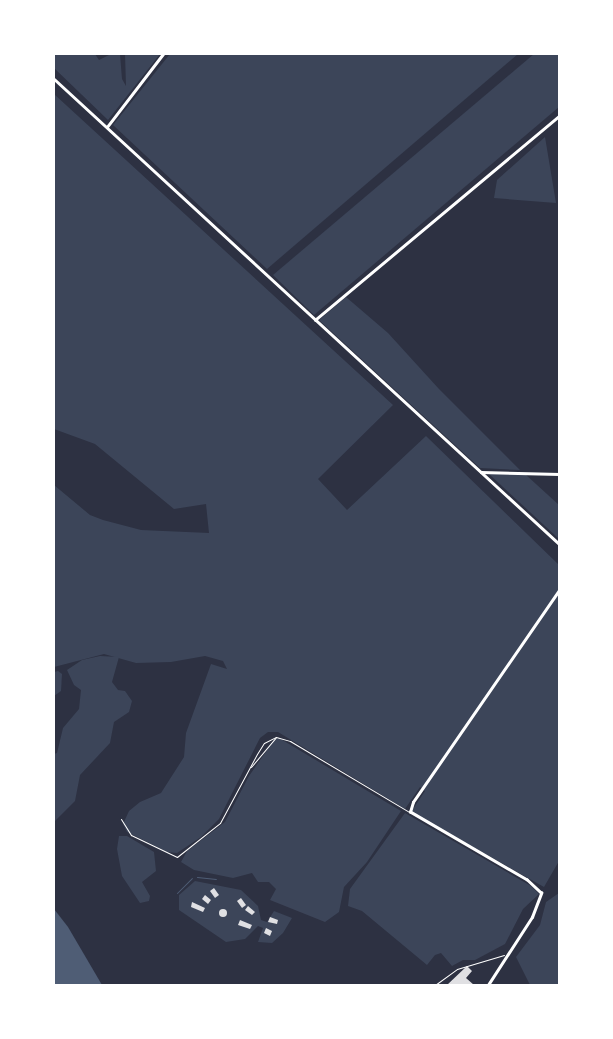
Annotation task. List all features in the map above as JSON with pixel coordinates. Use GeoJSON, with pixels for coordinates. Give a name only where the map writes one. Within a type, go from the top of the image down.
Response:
{"type":"FeatureCollection","features":[{"type":"Feature","properties":{"kind":"main road"},"geometry":{"type":"LineString","coordinates":[[54,79],[559,544]]}},
{"type":"Feature","properties":{"kind":"street"},"geometry":{"type":"LineString","coordinates":[[107,127],[163,54]]}},
{"type":"Feature","properties":{"kind":"street"},"geometry":{"type":"LineString","coordinates":[[315,320],[559,116]]}},
{"type":"Feature","properties":{"kind":"street"},"geometry":{"type":"LineString","coordinates":[[479,472],[559,474]]}},
{"type":"Feature","properties":{"kind":"street"},"geometry":{"type":"LineString","coordinates":[[488,985],[532,917],[541,892],[527,880],[410,812],[413,802],[559,590]]}},
{"type":"Feature","properties":{"kind":"lane"},"geometry":{"type":"LineString","coordinates":[[122,819],[131,835],[177,857],[220,823],[264,743],[276,737],[290,741],[410,812]]}},
{"type":"Feature","properties":{"kind":"lane"},"geometry":{"type":"LineString","coordinates":[[248,770],[276,737]]}},
{"type":"Feature","properties":{"kind":"path"},"geometry":{"type":"LineString","coordinates":[[435,985],[457,969],[485,963],[509,953]]}},
{"type":"Feature","properties":{"kind":"shaded area"},"geometry":{"type":"Polygon","coordinates":[[[54,54],[95,54],[99,60],[111,54],[120,54],[122,79],[126,86],[125,54],[160,54],[108,120],[54,68],[54,54]]]}},
{"type":"Feature","properties":{"kind":"shaded area"},"geometry":{"type":"Polygon","coordinates":[[[170,54],[518,54],[267,269],[113,125],[170,54]]]}},
{"type":"Feature","properties":{"kind":"shaded area"},"geometry":{"type":"Polygon","coordinates":[[[534,54],[559,54],[559,107],[314,315],[273,275],[534,54]]]}},
{"type":"Feature","properties":{"kind":"shaded area"},"geometry":{"type":"Polygon","coordinates":[[[54,94],[393,405],[318,479],[347,510],[426,436],[559,565],[559,861],[544,887],[411,812],[425,791],[420,787],[405,809],[278,732],[268,732],[260,738],[219,819],[201,837],[177,853],[167,852],[127,832],[123,824],[129,811],[140,802],[161,793],[184,757],[186,733],[211,664],[227,669],[223,661],[205,656],[171,662],[136,663],[104,654],[54,667],[54,485],[90,515],[103,520],[141,530],[209,533],[206,504],[174,509],[95,444],[54,429],[54,94]]]}},
{"type":"Feature","properties":{"kind":"shaded area"},"geometry":{"type":"Polygon","coordinates":[[[545,137],[556,203],[494,198],[497,180],[545,137]]]}},
{"type":"Feature","properties":{"kind":"shaded area"},"geometry":{"type":"Polygon","coordinates":[[[346,297],[388,333],[439,389],[520,470],[480,468],[319,320],[346,297]]]}},
{"type":"Feature","properties":{"kind":"shaded area"},"geometry":{"type":"Polygon","coordinates":[[[489,474],[525,474],[559,505],[559,539],[489,474]]]}},
{"type":"Feature","properties":{"kind":"shaded area"},"geometry":{"type":"Polygon","coordinates":[[[100,656],[119,657],[112,682],[118,690],[125,691],[132,701],[129,712],[114,722],[110,743],[80,775],[75,801],[54,822],[54,754],[57,753],[63,728],[79,709],[81,690],[74,685],[67,670],[82,660],[100,656]]]}},
{"type":"Feature","properties":{"kind":"shaded area"},"geometry":{"type":"Polygon","coordinates":[[[58,671],[62,674],[61,691],[54,696],[54,672],[58,671]]]}},
{"type":"Feature","properties":{"kind":"shaded area"},"geometry":{"type":"Polygon","coordinates":[[[279,738],[401,811],[367,862],[344,887],[339,912],[325,922],[270,900],[276,889],[269,882],[258,882],[252,873],[233,878],[194,870],[181,862],[187,851],[225,822],[249,776],[274,740],[279,738]]]}},
{"type":"Feature","properties":{"kind":"shaded area"},"geometry":{"type":"Polygon","coordinates":[[[405,813],[531,886],[539,894],[523,909],[505,944],[475,960],[463,960],[452,966],[441,953],[435,955],[427,965],[362,911],[348,906],[350,889],[405,813]]]}},
{"type":"Feature","properties":{"kind":"shaded area"},"geometry":{"type":"Polygon","coordinates":[[[119,836],[127,836],[154,852],[156,871],[142,882],[150,896],[149,901],[140,903],[122,876],[117,849],[119,836]]]}},
{"type":"Feature","properties":{"kind":"shaded area"},"geometry":{"type":"Polygon","coordinates":[[[195,881],[241,890],[258,906],[261,920],[267,922],[274,911],[292,918],[283,933],[272,943],[258,942],[263,928],[258,926],[245,939],[226,942],[179,910],[179,895],[195,881]]]}},
{"type":"Feature","properties":{"kind":"shaded area"},"geometry":{"type":"Polygon","coordinates":[[[559,893],[559,985],[530,985],[516,957],[540,925],[546,902],[559,893]]]}},
{"type":"Feature","properties":{"kind":"shaded area"},"geometry":{"type":"Polygon","coordinates":[[[54,909],[68,927],[102,985],[54,985],[54,909]]]}},
{"type":"Feature","properties":{"kind":"building"},"geometry":{"type":"Polygon","coordinates":[[[214,888],[219,895],[215,898],[210,891],[214,888]]]}},
{"type":"Feature","properties":{"kind":"building"},"geometry":{"type":"Polygon","coordinates":[[[205,895],[211,900],[208,904],[202,899],[205,895]]]}},
{"type":"Feature","properties":{"kind":"building"},"geometry":{"type":"Polygon","coordinates":[[[241,898],[246,905],[242,908],[237,901],[241,898]]]}},
{"type":"Feature","properties":{"kind":"building"},"geometry":{"type":"Polygon","coordinates":[[[192,902],[205,908],[203,912],[191,907],[192,902]]]}},
{"type":"Feature","properties":{"kind":"building"},"geometry":{"type":"Polygon","coordinates":[[[248,906],[255,912],[252,915],[245,910],[248,906]]]}},
{"type":"Feature","properties":{"kind":"building"},"geometry":{"type":"Polygon","coordinates":[[[223,909],[227,913],[223,917],[219,913],[223,909]]]}},
{"type":"Feature","properties":{"kind":"building"},"geometry":{"type":"Polygon","coordinates":[[[270,917],[278,920],[277,924],[268,922],[270,917]]]}},
{"type":"Feature","properties":{"kind":"building"},"geometry":{"type":"Polygon","coordinates":[[[240,920],[252,925],[250,929],[238,925],[240,920]]]}},
{"type":"Feature","properties":{"kind":"building"},"geometry":{"type":"Polygon","coordinates":[[[266,928],[272,931],[270,936],[264,933],[266,928]]]}},
{"type":"Feature","properties":{"kind":"building"},"geometry":{"type":"Polygon","coordinates":[[[467,966],[472,971],[466,978],[474,985],[447,985],[467,966]]]}},
{"type":"Feature","properties":{"kind":"waterway"},"geometry":{"type":"LineString","coordinates":[[197,877],[216,879]]}},
{"type":"Feature","properties":{"kind":"waterway"},"geometry":{"type":"LineString","coordinates":[[177,893],[192,878]]}}]}
